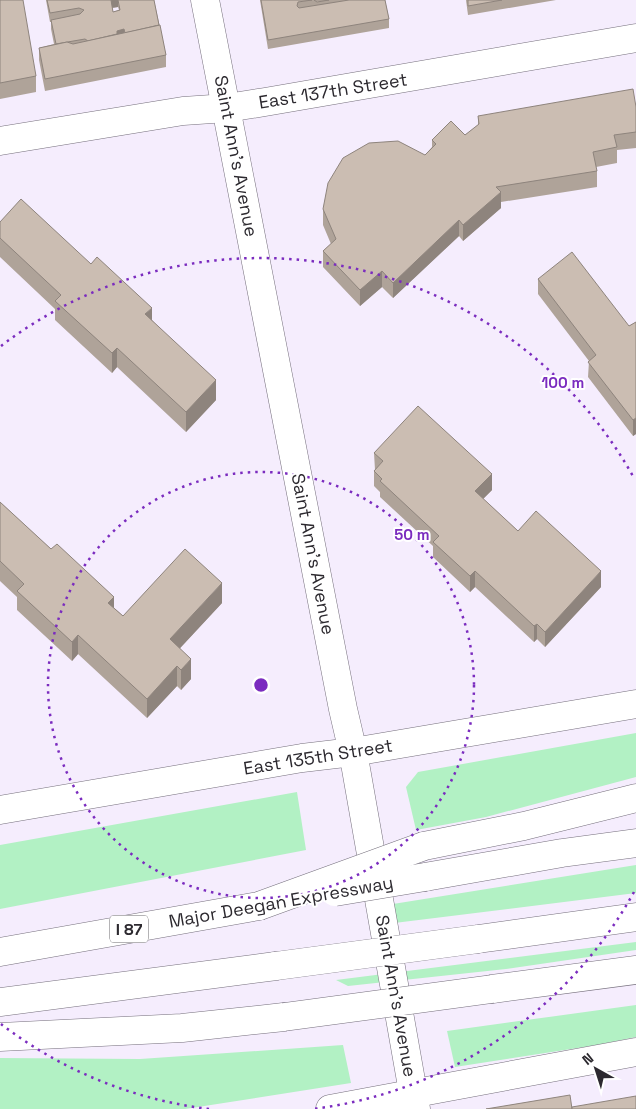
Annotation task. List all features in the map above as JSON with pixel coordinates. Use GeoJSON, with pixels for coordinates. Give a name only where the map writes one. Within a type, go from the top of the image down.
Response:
{"type":"FeatureCollection","features":[{"type":"Feature","properties":{"kind":"main road","name":"Saint Ann's Avenue"},"geometry":{"type":"LineString","coordinates":[[205,0],[353,752],[414,1102]]}},
{"type":"Feature","properties":{"kind":"main road","name":"East 137th Street"},"geometry":{"type":"LineString","coordinates":[[0,141],[183,111],[227,108],[636,38]]}},
{"type":"Feature","properties":{"kind":"main road","name":"East 135th Street"},"geometry":{"type":"LineString","coordinates":[[0,810],[302,758],[353,752],[636,704]]}},
{"type":"Feature","properties":{"kind":"main road"},"geometry":{"type":"LineString","coordinates":[[259,906],[424,846],[524,826],[636,798]]}},
{"type":"Feature","properties":{"kind":"main road"},"geometry":{"type":"LineString","coordinates":[[562,853],[636,834]]}},
{"type":"Feature","properties":{"kind":"main road"},"geometry":{"type":"LineString","coordinates":[[562,853],[636,843]]}},
{"type":"Feature","properties":{"kind":"main road","name":"Major Deegan Expressway"},"geometry":{"type":"LineString","coordinates":[[0,952],[562,853]]}},
{"type":"Feature","properties":{"kind":"main road"},"geometry":{"type":"LineString","coordinates":[[0,1002],[478,939],[636,916]]}},
{"type":"Feature","properties":{"kind":"main road"},"geometry":{"type":"LineString","coordinates":[[0,1037],[182,1028],[235,1023],[636,970]]}},
{"type":"Feature","properties":{"kind":"main road"},"geometry":{"type":"LineString","coordinates":[[330,1109],[414,1102],[636,1052]]}},
{"type":"Feature","properties":{"kind":"green space"},"geometry":{"type":"Polygon","coordinates":[[[636,733],[636,777],[486,817],[416,830],[406,787],[418,772],[636,733]]]}},
{"type":"Feature","properties":{"kind":"green space"},"geometry":{"type":"Polygon","coordinates":[[[297,792],[306,850],[0,909],[0,845],[297,792]]]}},
{"type":"Feature","properties":{"kind":"green space"},"geometry":{"type":"Polygon","coordinates":[[[636,865],[636,893],[370,926],[368,908],[636,865]]]}},
{"type":"Feature","properties":{"kind":"green space"},"geometry":{"type":"Polygon","coordinates":[[[636,942],[636,950],[506,969],[348,986],[336,980],[636,942]]]}},
{"type":"Feature","properties":{"kind":"green space"},"geometry":{"type":"Polygon","coordinates":[[[636,1005],[636,1037],[597,1045],[455,1067],[447,1031],[636,1005]]]}},
{"type":"Feature","properties":{"kind":"green space"},"geometry":{"type":"Polygon","coordinates":[[[343,1045],[351,1083],[185,1109],[0,1109],[0,1058],[140,1059],[343,1045]]]}},
{"type":"Feature","properties":{"kind":"building"},"geometry":{"type":"Polygon","coordinates":[[[0,0],[23,0],[36,76],[0,83],[0,0]]]}},
{"type":"Feature","properties":{"kind":"building"},"geometry":{"type":"Polygon","coordinates":[[[47,0],[111,0],[113,12],[120,10],[118,0],[154,0],[159,25],[125,33],[124,29],[117,31],[117,34],[88,41],[85,39],[56,44],[51,20],[80,14],[84,10],[79,8],[50,13],[47,0]]]}},
{"type":"Feature","properties":{"kind":"building"},"geometry":{"type":"Polygon","coordinates":[[[261,0],[312,0],[298,2],[297,6],[299,8],[349,0],[385,0],[389,19],[268,40],[261,0]]]}},
{"type":"Feature","properties":{"kind":"building"},"geometry":{"type":"Polygon","coordinates":[[[468,0],[502,0],[468,6],[468,0]]]}},
{"type":"Feature","properties":{"kind":"building"},"geometry":{"type":"Polygon","coordinates":[[[160,25],[166,55],[45,79],[39,48],[67,42],[73,44],[160,25]]]}},
{"type":"Feature","properties":{"kind":"building"},"geometry":{"type":"Polygon","coordinates":[[[633,89],[636,107],[636,132],[614,135],[617,147],[593,152],[597,171],[496,187],[501,192],[463,225],[459,220],[393,283],[382,271],[360,290],[323,251],[336,239],[323,209],[328,183],[343,158],[369,143],[398,141],[425,155],[436,144],[432,140],[451,121],[465,135],[479,124],[478,116],[633,89]]]}},
{"type":"Feature","properties":{"kind":"building"},"geometry":{"type":"Polygon","coordinates":[[[21,199],[91,264],[97,257],[152,308],[145,314],[216,380],[186,412],[117,348],[112,353],[55,301],[61,295],[0,238],[0,222],[21,199]]]}},
{"type":"Feature","properties":{"kind":"building"},"geometry":{"type":"Polygon","coordinates":[[[572,252],[629,326],[636,322],[636,418],[633,420],[588,362],[596,355],[538,279],[572,252]]]}},
{"type":"Feature","properties":{"kind":"building"},"geometry":{"type":"Polygon","coordinates":[[[418,406],[492,474],[475,491],[518,531],[536,511],[601,571],[545,632],[537,624],[534,626],[475,571],[470,576],[433,542],[439,536],[380,481],[382,479],[374,471],[383,461],[374,453],[418,406]]]}},
{"type":"Feature","properties":{"kind":"building"},"geometry":{"type":"Polygon","coordinates":[[[0,502],[51,549],[57,544],[114,597],[108,603],[123,616],[185,549],[222,583],[170,639],[191,659],[181,670],[177,666],[147,699],[78,635],[72,642],[17,591],[24,584],[0,561],[0,502]]]}},
{"type":"Feature","properties":{"kind":"building"},"geometry":{"type":"Polygon","coordinates":[[[570,1095],[572,1109],[486,1109],[570,1095]]]}},
{"type":"Feature","properties":{"kind":"building"},"geometry":{"type":"Polygon","coordinates":[[[636,1096],[636,1109],[572,1109],[572,1107],[636,1096]]]}}]}
